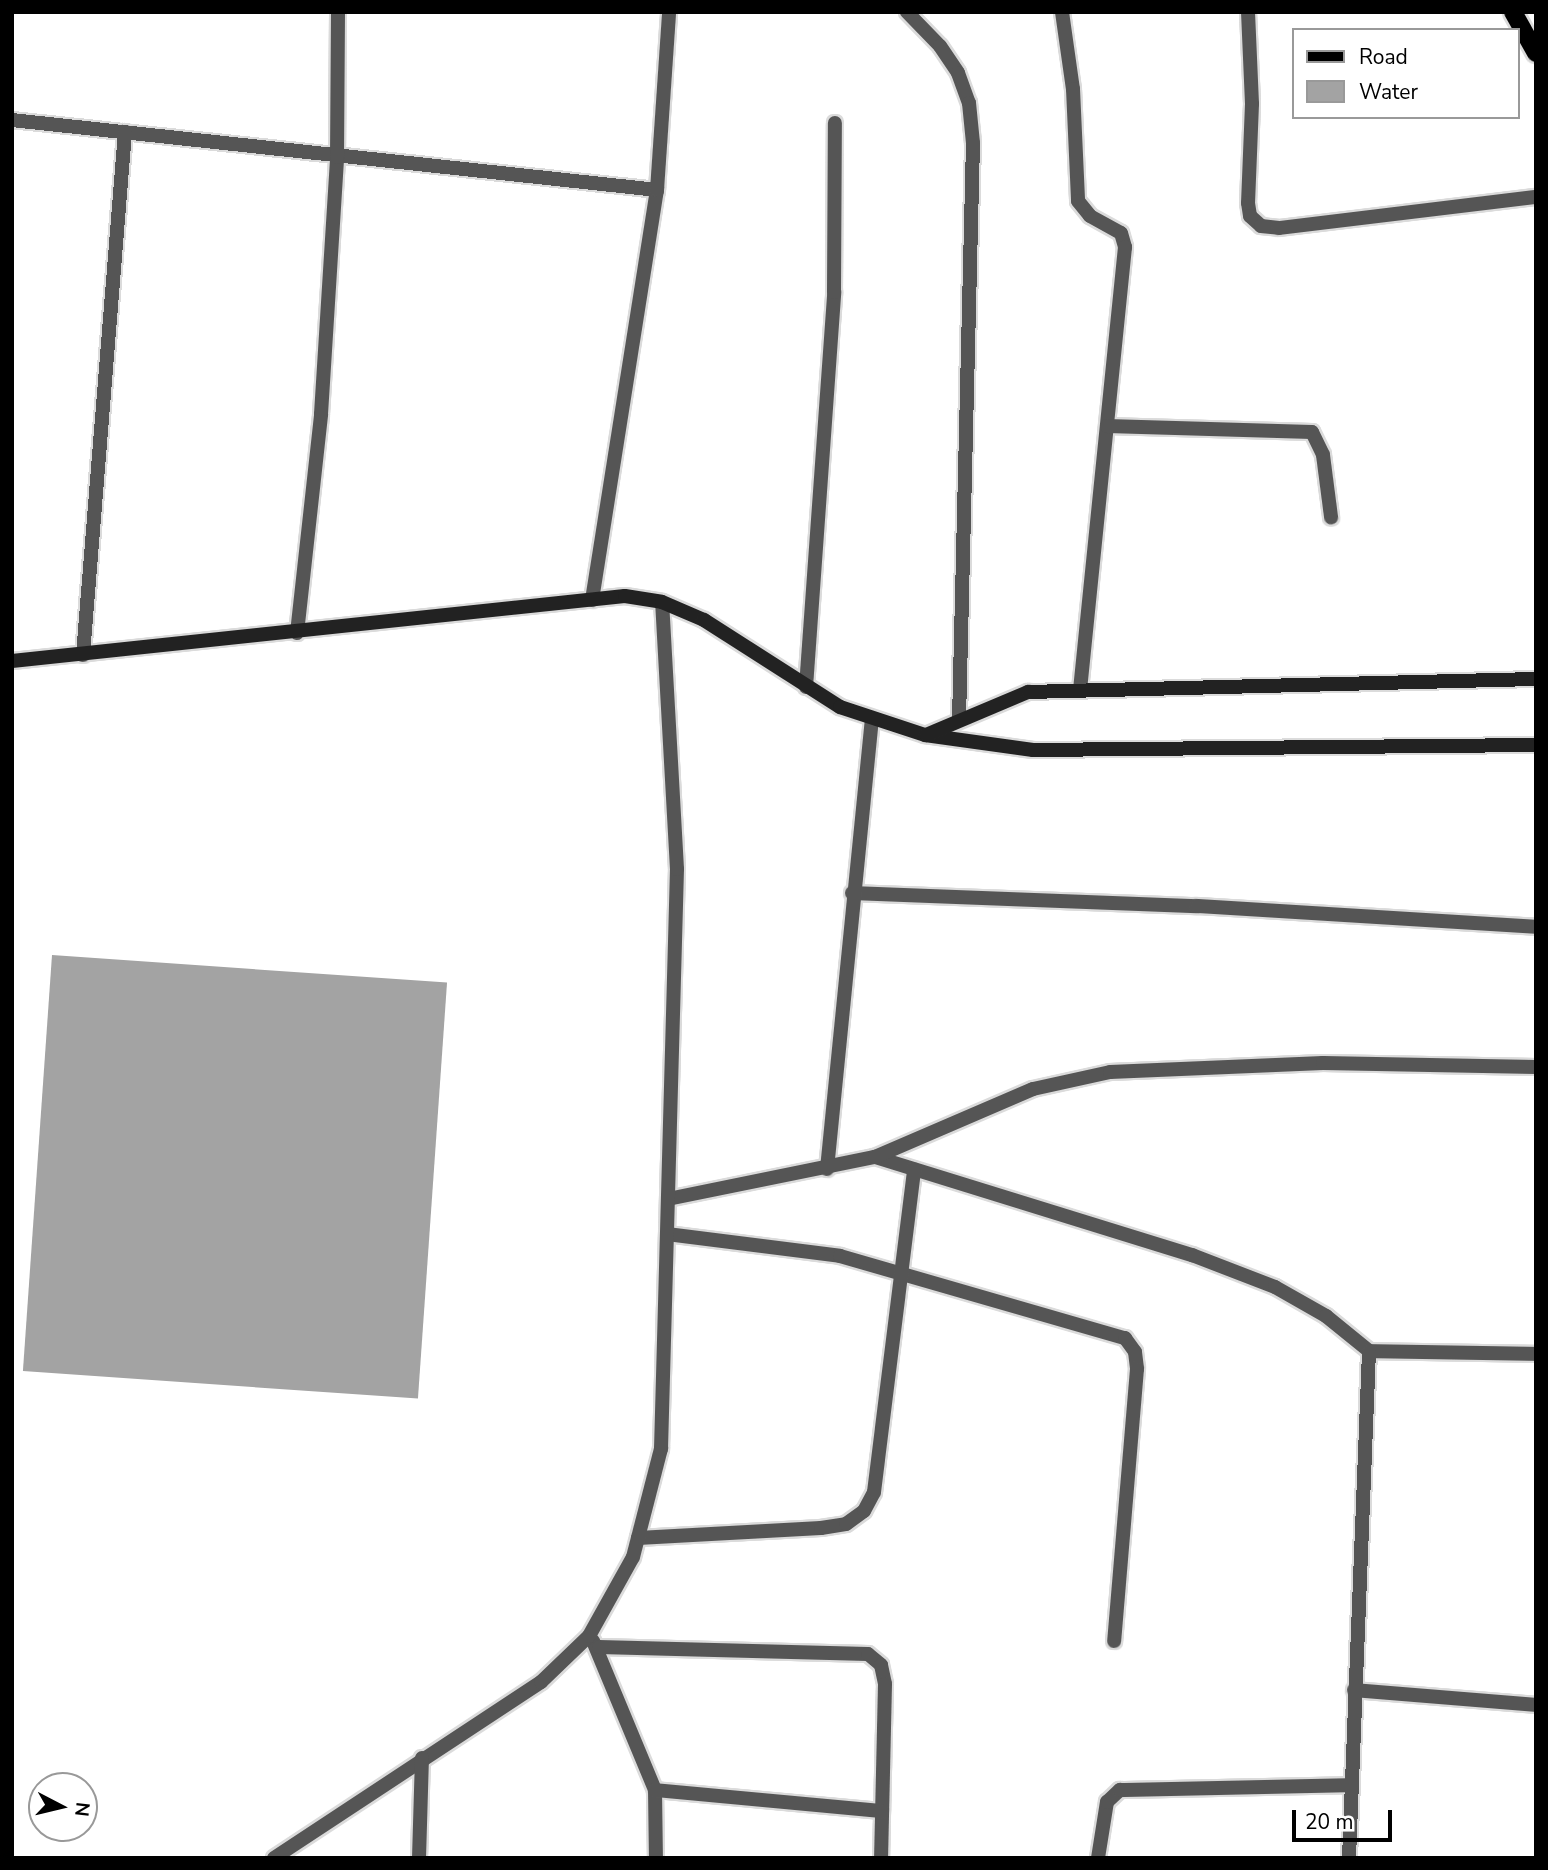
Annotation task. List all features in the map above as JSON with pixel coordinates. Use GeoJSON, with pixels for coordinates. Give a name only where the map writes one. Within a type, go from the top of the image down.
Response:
{"type":"FeatureCollection","features":[{"type":"Feature","properties":{"kind":"main road"},"geometry":{"type":"LineString","coordinates":[[1513,12],[1536,53]]}},
{"type":"Feature","properties":{"kind":"street"},"geometry":{"type":"LineString","coordinates":[[297,633],[321,415],[337,157],[338,12]]}},
{"type":"Feature","properties":{"kind":"street"},"geometry":{"type":"LineString","coordinates":[[592,600],[657,190],[669,12]]}},
{"type":"Feature","properties":{"kind":"street"},"geometry":{"type":"LineString","coordinates":[[906,12],[940,46],[958,73],[969,103],[973,143],[959,719]]}},
{"type":"Feature","properties":{"kind":"street"},"geometry":{"type":"LineString","coordinates":[[1062,12],[1073,89],[1078,201],[1090,216],[1121,233],[1125,247],[1080,691]]}},
{"type":"Feature","properties":{"kind":"street"},"geometry":{"type":"LineString","coordinates":[[1248,12],[1252,104],[1248,203],[1250,216],[1261,226],[1279,228],[1536,197]]}},
{"type":"Feature","properties":{"kind":"street"},"geometry":{"type":"LineString","coordinates":[[12,120],[657,190]]}},
{"type":"Feature","properties":{"kind":"street"},"geometry":{"type":"LineString","coordinates":[[806,687],[834,292],[835,123]]}},
{"type":"Feature","properties":{"kind":"street"},"geometry":{"type":"LineString","coordinates":[[83,655],[125,132]]}},
{"type":"Feature","properties":{"kind":"street"},"geometry":{"type":"LineString","coordinates":[[1107,426],[1312,432],[1323,455],[1331,517]]}},
{"type":"Feature","properties":{"kind":"street"},"geometry":{"type":"LineString","coordinates":[[12,661],[625,597],[662,602],[704,620],[806,687],[872,719],[925,735],[1033,750],[1536,745]]}},
{"type":"Feature","properties":{"kind":"street"},"geometry":{"type":"LineString","coordinates":[[274,1858],[541,1682],[589,1636],[633,1557],[661,1449],[677,869],[662,602]]}},
{"type":"Feature","properties":{"kind":"street"},"geometry":{"type":"LineString","coordinates":[[925,735],[1028,692],[1536,679]]}},
{"type":"Feature","properties":{"kind":"street"},"geometry":{"type":"LineString","coordinates":[[827,1168],[852,893],[872,719]]}},
{"type":"Feature","properties":{"kind":"street"},"geometry":{"type":"LineString","coordinates":[[852,893],[1197,906],[1536,927]]}},
{"type":"Feature","properties":{"kind":"street"},"geometry":{"type":"LineString","coordinates":[[668,1199],[875,1157],[1033,1089],[1110,1072],[1323,1063],[1536,1067]]}},
{"type":"Feature","properties":{"kind":"street"},"geometry":{"type":"LineString","coordinates":[[875,1157],[1192,1255],[1275,1287],[1326,1316],[1369,1351],[1536,1354]]}},
{"type":"Feature","properties":{"kind":"street"},"geometry":{"type":"LineString","coordinates":[[638,1538],[821,1528],[846,1524],[864,1511],[874,1492],[899,1273],[914,1169]]}},
{"type":"Feature","properties":{"kind":"street"},"geometry":{"type":"LineString","coordinates":[[667,1234],[840,1256],[1125,1338],[1135,1352],[1138,1369],[1114,1641]]}},
{"type":"Feature","properties":{"kind":"street"},"geometry":{"type":"LineString","coordinates":[[1349,1858],[1369,1351]]}},
{"type":"Feature","properties":{"kind":"street"},"geometry":{"type":"LineString","coordinates":[[589,1636],[599,1647],[655,1790],[656,1858]]}},
{"type":"Feature","properties":{"kind":"street"},"geometry":{"type":"LineString","coordinates":[[599,1647],[869,1654],[881,1665],[885,1684],[881,1858]]}},
{"type":"Feature","properties":{"kind":"street"},"geometry":{"type":"LineString","coordinates":[[1354,1690],[1536,1705]]}},
{"type":"Feature","properties":{"kind":"street"},"geometry":{"type":"LineString","coordinates":[[419,1858],[422,1758]]}},
{"type":"Feature","properties":{"kind":"street"},"geometry":{"type":"LineString","coordinates":[[1098,1858],[1107,1802],[1120,1790],[1351,1785]]}},
{"type":"Feature","properties":{"kind":"street"},"geometry":{"type":"LineString","coordinates":[[655,1790],[882,1811]]}},
{"type":"Feature","properties":{"kind":"water"},"geometry":{"type":"Polygon","coordinates":[[[52,955],[447,983],[418,1399],[23,1371],[52,955]]]}}]}
